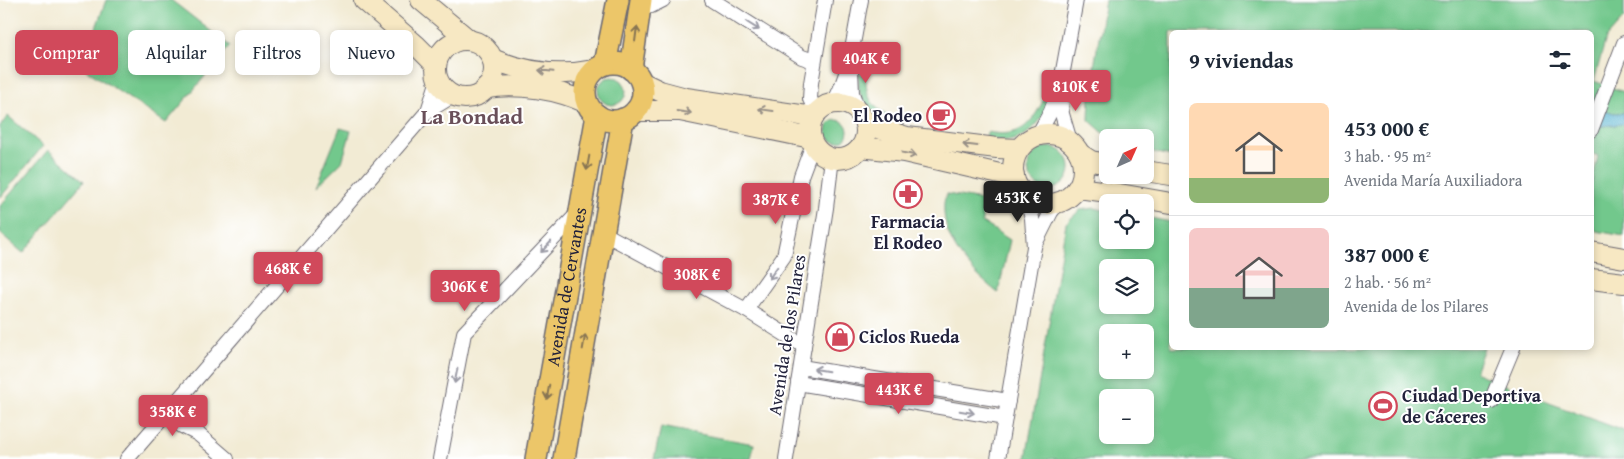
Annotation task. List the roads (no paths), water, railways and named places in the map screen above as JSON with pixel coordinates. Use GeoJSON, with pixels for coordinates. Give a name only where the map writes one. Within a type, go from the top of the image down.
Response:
{"type":"FeatureCollection","features":[{"type":"Feature","properties":{"kind":"main road"},"geometry":{"type":"LineString","coordinates":[[364,0],[416,45],[437,72],[443,88],[454,96],[468,97],[480,93],[486,88],[492,78],[492,59],[482,45],[469,40],[421,0]]}},
{"type":"Feature","properties":{"kind":"main road"},"geometry":{"type":"LineString","coordinates":[[592,109],[585,92],[586,83],[600,67],[618,0]]}},
{"type":"Feature","properties":{"kind":"main road"},"geometry":{"type":"LineString","coordinates":[[629,115],[641,101],[643,92],[636,75],[640,4]]}},
{"type":"Feature","properties":{"kind":"main road"},"geometry":{"type":"LineString","coordinates":[[437,72],[440,53],[445,47],[456,41],[469,40]]}},
{"type":"Feature","properties":{"kind":"main road"},"geometry":{"type":"LineString","coordinates":[[492,59],[524,69],[578,73],[619,63],[660,91],[686,98],[821,111],[847,105],[862,119],[907,137],[1019,149]]}},
{"type":"Feature","properties":{"kind":"main road"},"geometry":{"type":"LineString","coordinates":[[486,88],[517,86],[571,95],[612,120],[629,115],[680,111],[812,141]]}},
{"type":"Feature","properties":{"kind":"main road","name":"Avenida de Cervantes"},"geometry":{"type":"LineString","coordinates":[[536,459],[579,211],[592,109]]}},
{"type":"Feature","properties":{"kind":"main road"},"geometry":{"type":"LineString","coordinates":[[821,111],[811,125],[812,141],[823,155],[832,158],[847,158],[861,147],[866,134],[862,119]]}},
{"type":"Feature","properties":{"kind":"main road","name":"Avenida de Cervantes"},"geometry":{"type":"LineString","coordinates":[[564,459],[603,233],[629,115]]}},
{"type":"Feature","properties":{"kind":"main road"},"geometry":{"type":"LineString","coordinates":[[1075,147],[1084,171],[1078,188],[1070,197],[1053,204],[1041,203],[1025,195],[1018,186],[1014,176],[1013,165],[1019,149],[1027,140],[1038,135],[1055,134],[1063,136],[1091,160],[1099,162]]}},
{"type":"Feature","properties":{"kind":"main road"},"geometry":{"type":"LineString","coordinates":[[861,147],[904,152],[1014,176]]}},
{"type":"Feature","properties":{"kind":"main road"},"geometry":{"type":"LineString","coordinates":[[1154,172],[1169,175]]}},
{"type":"Feature","properties":{"kind":"main road"},"geometry":{"type":"LineString","coordinates":[[1078,188],[1169,203]]}},
{"type":"Feature","properties":{"kind":"main road"},"geometry":{"type":"LineString","coordinates":[[1594,253],[1624,258]]}},
{"type":"Feature","properties":{"kind":"main road"},"geometry":{"type":"LineString","coordinates":[[1594,279],[1624,283]]}},
{"type":"Feature","properties":{"kind":"street"},"geometry":{"type":"LineString","coordinates":[[640,4],[651,6],[663,0]]}},
{"type":"Feature","properties":{"kind":"street"},"geometry":{"type":"LineString","coordinates":[[712,0],[802,57],[814,61]]}},
{"type":"Feature","properties":{"kind":"street"},"geometry":{"type":"LineString","coordinates":[[825,0],[814,61],[810,99],[821,111],[840,92],[850,59],[860,0]]}},
{"type":"Feature","properties":{"kind":"street"},"geometry":{"type":"LineString","coordinates":[[1038,135],[1051,111],[1060,87],[1076,0]]}},
{"type":"Feature","properties":{"kind":"street"},"geometry":{"type":"LineString","coordinates":[[1594,122],[1624,43]]}},
{"type":"Feature","properties":{"kind":"street"},"geometry":{"type":"LineString","coordinates":[[850,59],[852,93],[862,119]]}},
{"type":"Feature","properties":{"kind":"street"},"geometry":{"type":"LineString","coordinates":[[428,111],[437,72]]}},
{"type":"Feature","properties":{"kind":"street"},"geometry":{"type":"LineString","coordinates":[[1060,87],[1062,114],[1075,147]]}},
{"type":"Feature","properties":{"kind":"street"},"geometry":{"type":"LineString","coordinates":[[127,459],[428,111],[454,96]]}},
{"type":"Feature","properties":{"kind":"street","name":"Avenida de los Pilares"},"geometry":{"type":"LineString","coordinates":[[746,310],[784,256],[801,176],[812,141]]}},
{"type":"Feature","properties":{"kind":"street","name":"Avenida de los Pilares"},"geometry":{"type":"LineString","coordinates":[[786,459],[826,208],[832,158]]}},
{"type":"Feature","properties":{"kind":"street"},"geometry":{"type":"LineString","coordinates":[[998,459],[1034,247],[1032,218],[1025,195]]}},
{"type":"Feature","properties":{"kind":"street"},"geometry":{"type":"LineString","coordinates":[[1034,247],[1051,212],[1059,202]]}},
{"type":"Feature","properties":{"kind":"street"},"geometry":{"type":"LineString","coordinates":[[440,459],[464,333],[579,211]]}},
{"type":"Feature","properties":{"kind":"street"},"geometry":{"type":"LineString","coordinates":[[603,233],[746,310],[804,346]]}},
{"type":"Feature","properties":{"kind":"street"},"geometry":{"type":"LineString","coordinates":[[1491,401],[1512,350]]}},
{"type":"Feature","properties":{"kind":"street"},"geometry":{"type":"LineString","coordinates":[[801,367],[1008,401]]}},
{"type":"Feature","properties":{"kind":"street"},"geometry":{"type":"LineString","coordinates":[[798,383],[1005,418]]}},
{"type":"Feature","properties":{"kind":"street"},"geometry":{"type":"LineString","coordinates":[[176,402],[191,420],[198,434]]}},
{"type":"Feature","properties":{"kind":"street"},"geometry":{"type":"LineString","coordinates":[[166,414],[182,426],[198,434],[228,459]]}},
{"type":"Feature","properties":{"kind":"water"},"geometry":{"type":"Polygon","coordinates":[[[1594,107],[1614,113],[1624,113],[1624,124],[1594,127],[1594,107]]]}},
{"type":"Feature","properties":{"kind":"place","name":"El Rodeo"},"geometry":{"type":"Point","coordinates":[941,116]}},
{"type":"Feature","properties":{"kind":"place","name":"Farmacia El Rodeo"},"geometry":{"type":"Point","coordinates":[908,194]}},
{"type":"Feature","properties":{"kind":"place","name":"Ciclos Rueda"},"geometry":{"type":"Point","coordinates":[840,337]}},
{"type":"Feature","properties":{"kind":"place","name":"Ciudad Deportiva de Cáceres"},"geometry":{"type":"Point","coordinates":[1383,406]}},
{"type":"Feature","properties":{"kind":"district","name":"La Bondad"},"geometry":{"type":"Point","coordinates":[472,116]}}]}
